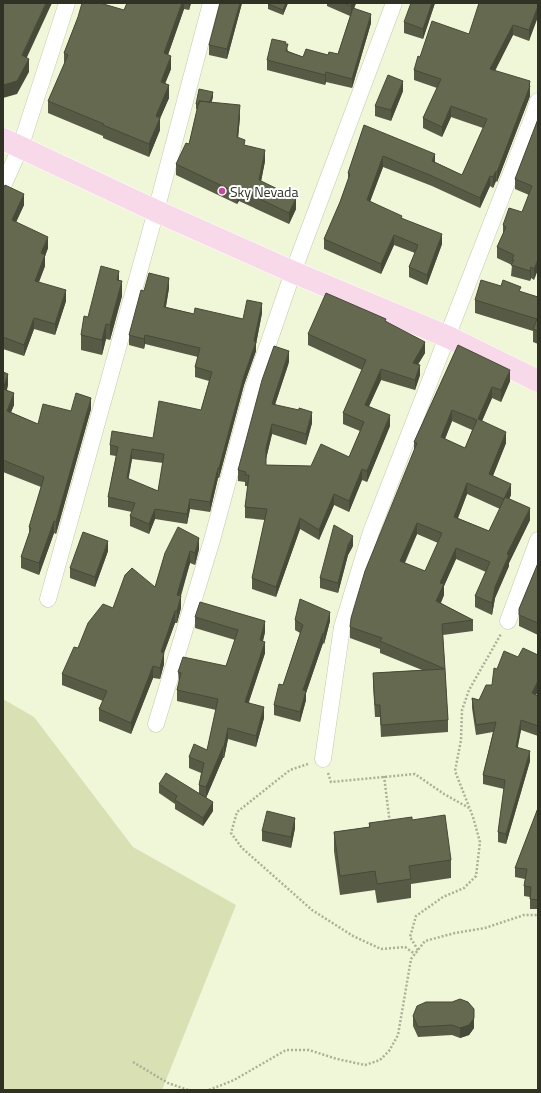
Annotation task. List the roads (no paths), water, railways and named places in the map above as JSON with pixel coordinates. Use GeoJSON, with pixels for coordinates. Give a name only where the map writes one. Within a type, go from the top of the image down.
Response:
{"type":"FeatureCollection","features":[{"type":"Feature","properties":{"kind":"main road"},"geometry":{"type":"LineString","coordinates":[[12,144],[156,211],[294,272],[448,337],[538,381]]}},
{"type":"Feature","properties":{"kind":"street"},"geometry":{"type":"LineString","coordinates":[[3,186],[12,144],[67,3]]}},
{"type":"Feature","properties":{"kind":"street"},"geometry":{"type":"LineString","coordinates":[[48,599],[156,211],[211,3]]}},
{"type":"Feature","properties":{"kind":"street"},"geometry":{"type":"LineString","coordinates":[[156,724],[212,540],[253,388],[294,272],[394,3]]}},
{"type":"Feature","properties":{"kind":"street"},"geometry":{"type":"LineString","coordinates":[[323,759],[342,627],[371,532],[448,337],[538,101]]}},
{"type":"Feature","properties":{"kind":"street"},"geometry":{"type":"LineString","coordinates":[[508,621],[538,540]]}},
{"type":"Feature","properties":{"kind":"place","name":"Sky Nevada"},"geometry":{"type":"Point","coordinates":[222,191]}}]}
